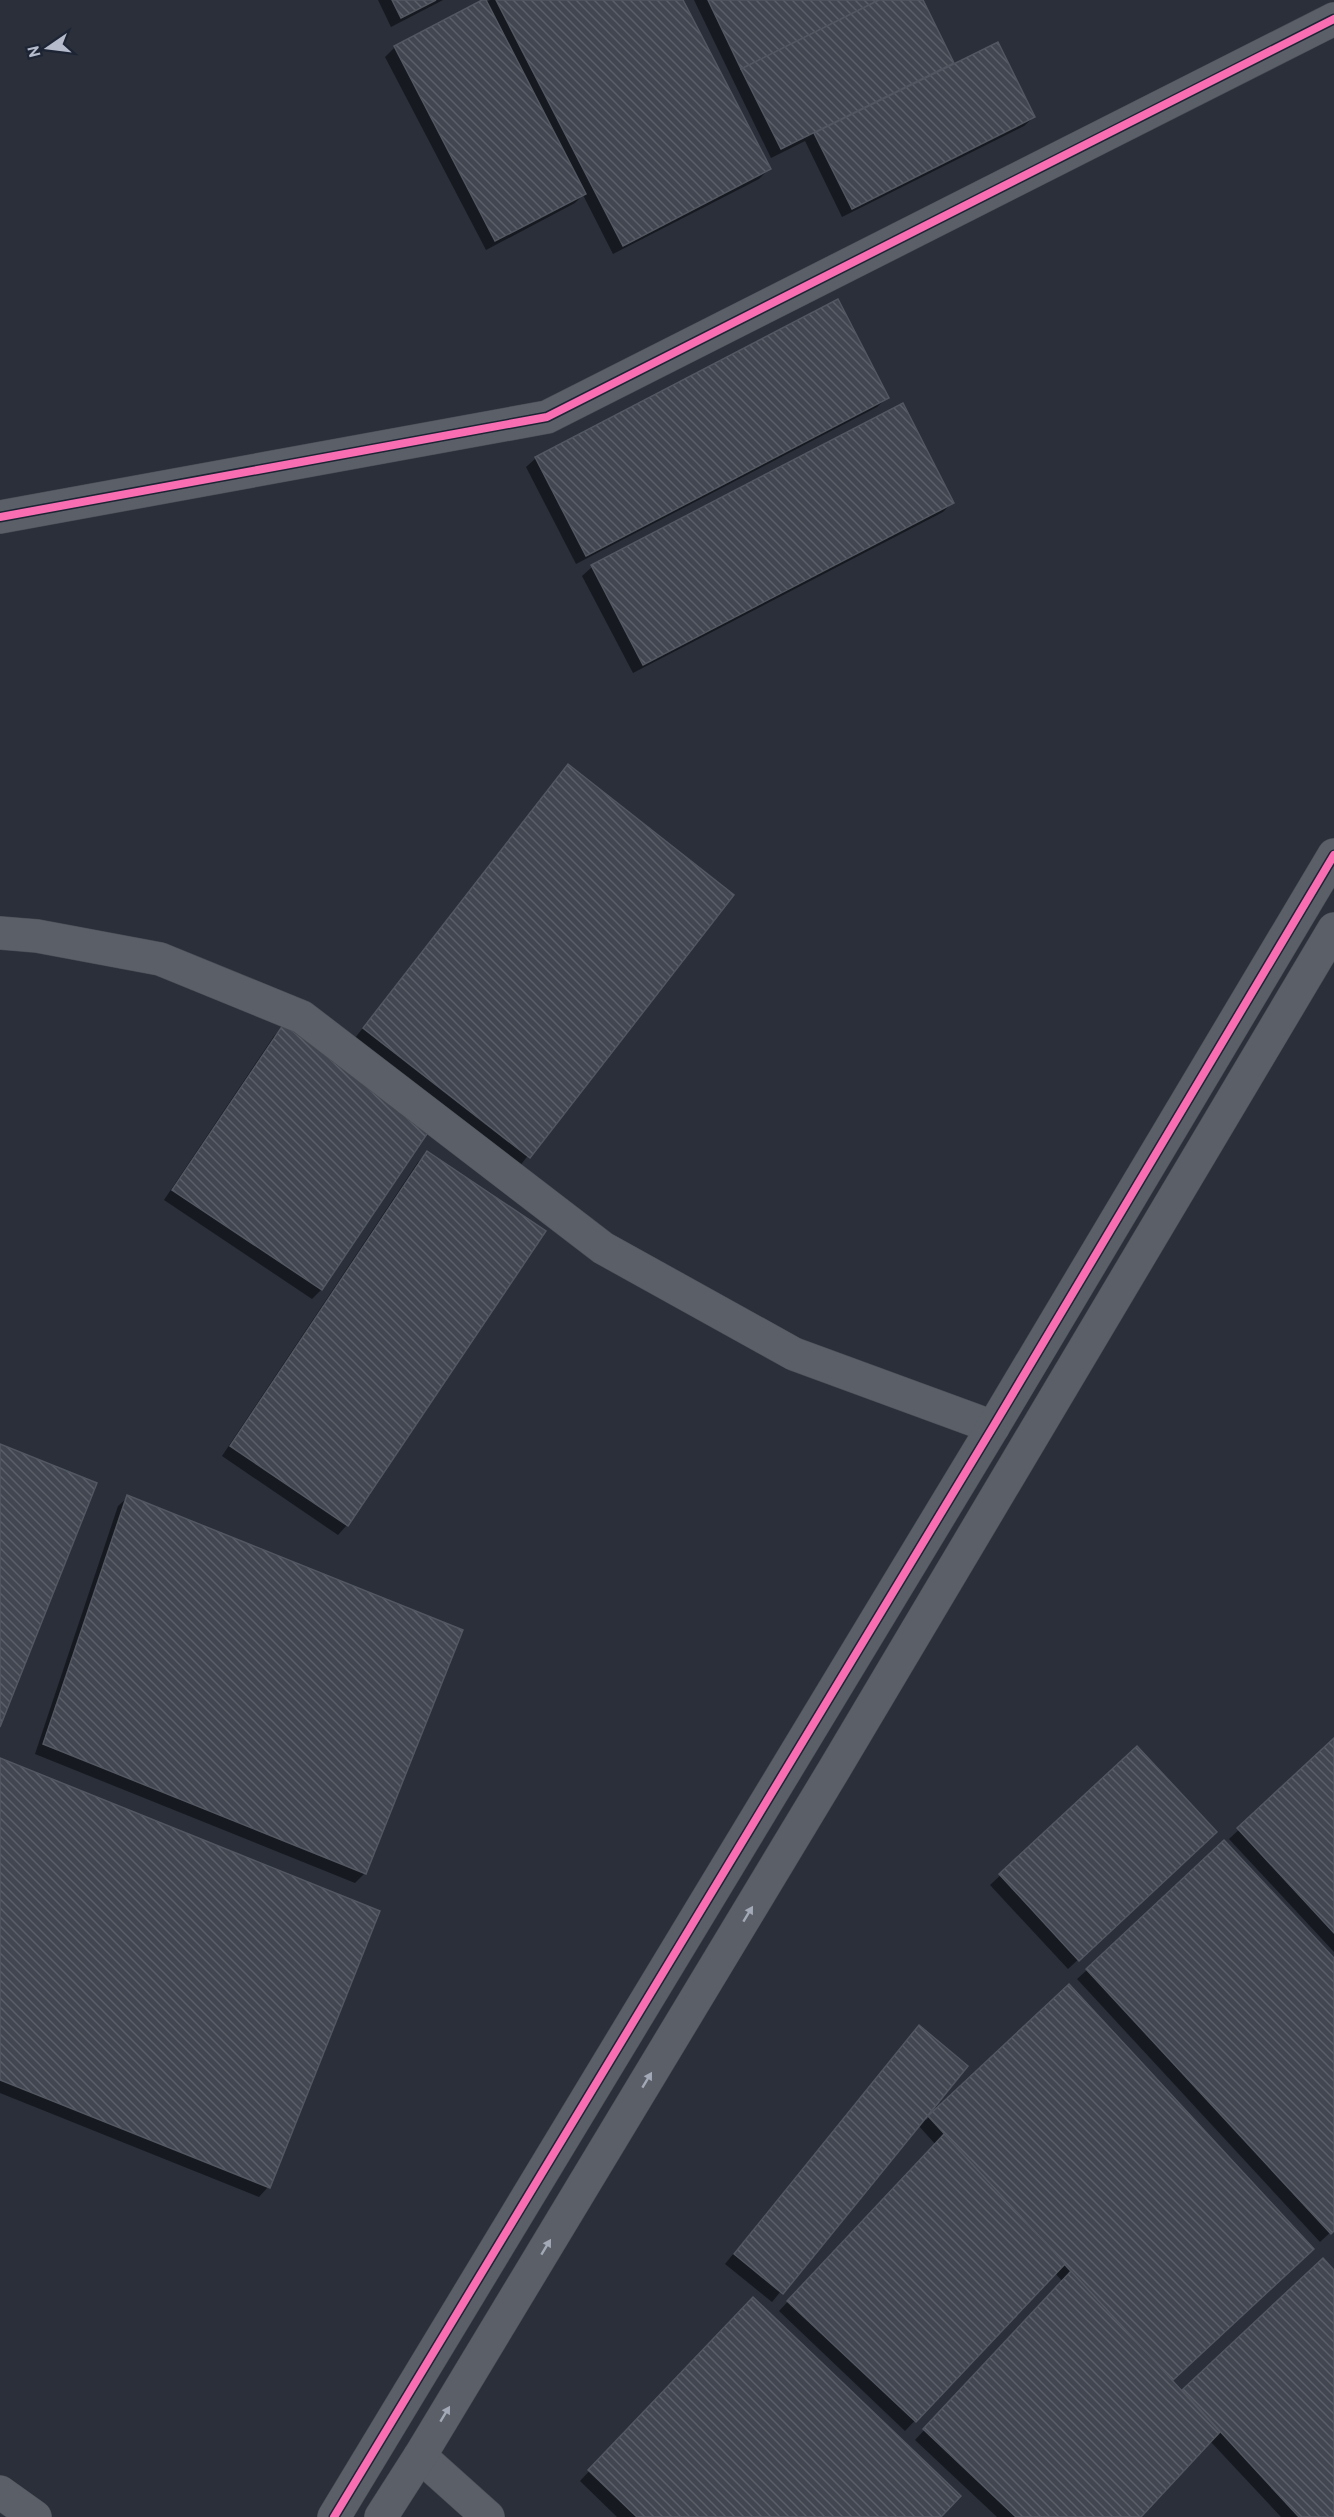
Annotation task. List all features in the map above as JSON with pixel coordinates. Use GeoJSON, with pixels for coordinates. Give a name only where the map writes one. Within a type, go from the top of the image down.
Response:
{"type":"FeatureCollection","features":[{"type":"Feature","properties":{"kind":"street"},"geometry":{"type":"LineString","coordinates":[[0,517],[547,417],[1334,19]]}},
{"type":"Feature","properties":{"kind":"street"},"geometry":{"type":"LineString","coordinates":[[333,2517],[993,1426],[1334,855]]}},
{"type":"Feature","properties":{"kind":"street"},"geometry":{"type":"LineString","coordinates":[[381,2517],[842,1758],[1334,929]]}},
{"type":"Feature","properties":{"kind":"street"},"geometry":{"type":"LineString","coordinates":[[0,933],[37,936],[160,959],[302,1017],[603,1248],[794,1354],[993,1426]]}},
{"type":"Feature","properties":{"kind":"street"},"geometry":{"type":"LineString","coordinates":[[420,2456],[488,2517]]}},
{"type":"Feature","properties":{"kind":"street"},"geometry":{"type":"LineString","coordinates":[[0,2492],[35,2517]]}},
{"type":"Feature","properties":{"kind":"building"},"geometry":{"type":"Polygon","coordinates":[[[392,0],[436,0],[401,18],[392,0]]]}},
{"type":"Feature","properties":{"kind":"building"},"geometry":{"type":"Polygon","coordinates":[[[486,0],[586,194],[495,241],[394,46],[486,0]]]}},
{"type":"Feature","properties":{"kind":"building"},"geometry":{"type":"Polygon","coordinates":[[[496,0],[683,0],[771,169],[623,246],[496,0]]]}},
{"type":"Feature","properties":{"kind":"building"},"geometry":{"type":"Polygon","coordinates":[[[708,0],[879,0],[741,69],[708,0]]]}},
{"type":"Feature","properties":{"kind":"building"},"geometry":{"type":"Polygon","coordinates":[[[879,0],[923,0],[954,63],[781,149],[741,69],[879,0]]]}},
{"type":"Feature","properties":{"kind":"building"},"geometry":{"type":"Polygon","coordinates":[[[998,42],[1035,117],[852,209],[814,133],[998,42]]]}},
{"type":"Feature","properties":{"kind":"building"},"geometry":{"type":"Polygon","coordinates":[[[838,299],[889,398],[586,556],[535,457],[838,299]]]}},
{"type":"Feature","properties":{"kind":"building"},"geometry":{"type":"Polygon","coordinates":[[[903,403],[954,503],[643,665],[591,565],[903,403]]]}},
{"type":"Feature","properties":{"kind":"building"},"geometry":{"type":"Polygon","coordinates":[[[568,764],[734,895],[530,1158],[363,1028],[568,764]]]}},
{"type":"Feature","properties":{"kind":"building"},"geometry":{"type":"Polygon","coordinates":[[[283,1025],[433,1125],[322,1290],[172,1190],[283,1025]]]}},
{"type":"Feature","properties":{"kind":"building"},"geometry":{"type":"Polygon","coordinates":[[[427,1151],[546,1231],[348,1526],[230,1446],[427,1151]]]}},
{"type":"Feature","properties":{"kind":"building"},"geometry":{"type":"Polygon","coordinates":[[[0,1444],[97,1483],[0,1727],[0,1444]]]}},
{"type":"Feature","properties":{"kind":"building"},"geometry":{"type":"Polygon","coordinates":[[[127,1495],[463,1630],[366,1874],[43,1744],[127,1495]]]}},
{"type":"Feature","properties":{"kind":"building"},"geometry":{"type":"Polygon","coordinates":[[[1334,1738],[1334,1933],[1237,1828],[1334,1738]]]}},
{"type":"Feature","properties":{"kind":"building"},"geometry":{"type":"Polygon","coordinates":[[[1137,1746],[1217,1832],[1079,1961],[999,1874],[1137,1746]]]}},
{"type":"Feature","properties":{"kind":"building"},"geometry":{"type":"Polygon","coordinates":[[[0,1758],[380,1911],[270,2188],[0,2080],[0,1758]]]}},
{"type":"Feature","properties":{"kind":"building"},"geometry":{"type":"Polygon","coordinates":[[[1224,1840],[1334,1958],[1334,2231],[1331,2234],[1086,1969],[1224,1840]]]}},
{"type":"Feature","properties":{"kind":"building"},"geometry":{"type":"Polygon","coordinates":[[[1069,1984],[1314,2249],[1172,2381],[928,2116],[1069,1984]]]}},
{"type":"Feature","properties":{"kind":"building"},"geometry":{"type":"Polygon","coordinates":[[[919,2025],[968,2066],[783,2294],[734,2254],[919,2025]]]}},
{"type":"Feature","properties":{"kind":"building"},"geometry":{"type":"Polygon","coordinates":[[[944,2134],[1065,2264],[916,2422],[787,2301],[944,2134]]]}},
{"type":"Feature","properties":{"kind":"building"},"geometry":{"type":"Polygon","coordinates":[[[1323,2258],[1334,2270],[1334,2517],[1299,2517],[1182,2390],[1323,2258]]]}},
{"type":"Feature","properties":{"kind":"building"},"geometry":{"type":"Polygon","coordinates":[[[1071,2271],[1220,2432],[1141,2517],[1016,2517],[923,2429],[1071,2271]]]}},
{"type":"Feature","properties":{"kind":"building"},"geometry":{"type":"Polygon","coordinates":[[[753,2297],[961,2496],[941,2517],[637,2517],[588,2470],[753,2297]]]}},
{"type":"Feature","properties":{"kind":"cycle path"},"geometry":{"type":"LineString","coordinates":[[0,517],[547,417],[1334,19]]}},
{"type":"Feature","properties":{"kind":"cycle path"},"geometry":{"type":"LineString","coordinates":[[334,2517],[993,1427],[1334,855]]}}]}
